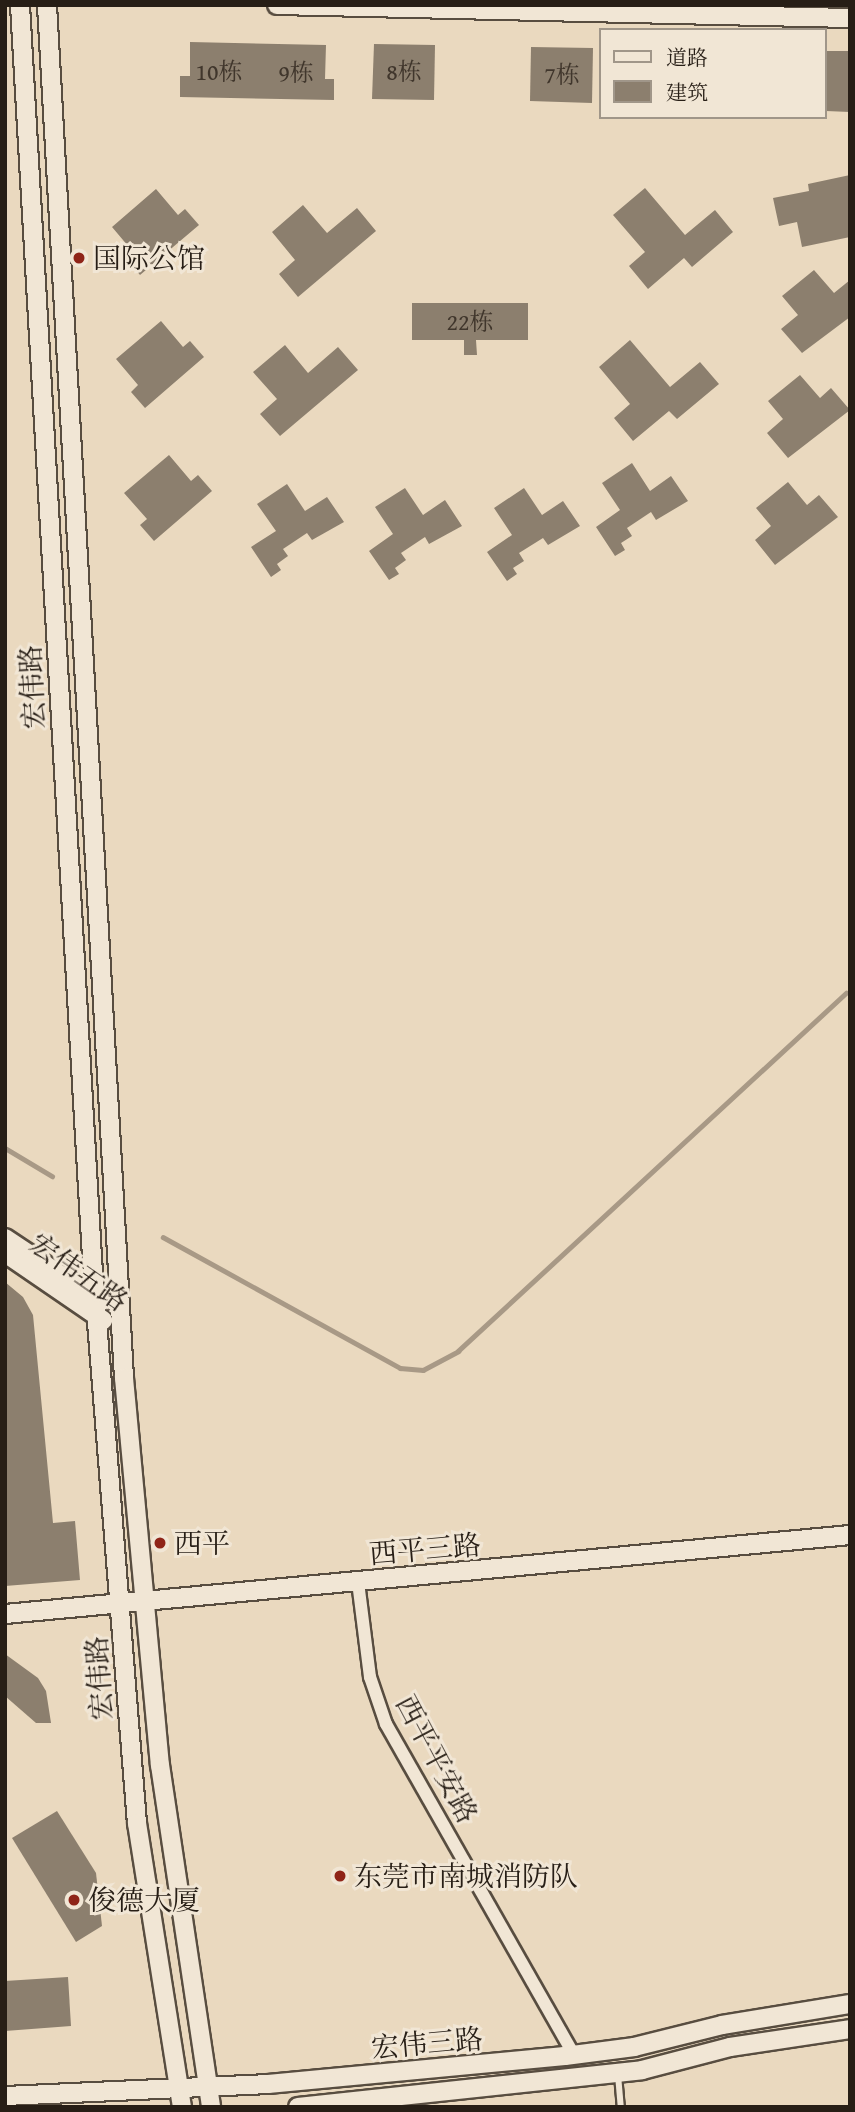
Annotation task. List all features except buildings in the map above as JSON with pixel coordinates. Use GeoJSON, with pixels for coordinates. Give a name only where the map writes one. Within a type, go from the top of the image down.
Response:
{"type":"FeatureCollection","features":[{"type":"Feature","properties":{"kind":"street","name":"宏伟路"},"geometry":{"type":"LineString","coordinates":[[20,5],[92,1259],[139,1835],[181,2098]]}},
{"type":"Feature","properties":{"kind":"street","name":"宏伟路"},"geometry":{"type":"LineString","coordinates":[[47,5],[121,1326],[170,1846],[211,2107]]}},
{"type":"Feature","properties":{"kind":"street"},"geometry":{"type":"LineString","coordinates":[[276,5],[525,8],[850,18]]}},
{"type":"Feature","properties":{"kind":"street","name":"宏伟五路"},"geometry":{"type":"LineString","coordinates":[[5,1238],[121,1326]]}},
{"type":"Feature","properties":{"kind":"street","name":"宏伟五路"},"geometry":{"type":"LineString","coordinates":[[5,1253],[98,1308]]}},
{"type":"Feature","properties":{"kind":"street","name":"西平三路"},"geometry":{"type":"LineString","coordinates":[[5,1614],[850,1535]]}},
{"type":"Feature","properties":{"kind":"street","name":"西平平安路"},"geometry":{"type":"LineString","coordinates":[[358,1582],[370,1677],[386,1724],[575,2055]]}},
{"type":"Feature","properties":{"kind":"street","name":"宏伟三路"},"geometry":{"type":"LineString","coordinates":[[5,2096],[181,2098],[208,2088],[575,2055],[850,2004]]}},
{"type":"Feature","properties":{"kind":"street","name":"宏伟三路"},"geometry":{"type":"LineString","coordinates":[[298,2107],[618,2073],[730,2047],[850,2029]]}},
{"type":"Feature","properties":{"kind":"lane"},"geometry":{"type":"LineString","coordinates":[[618,2073],[621,2107]]}},
{"type":"Feature","properties":{"kind":"waterway"},"geometry":{"type":"LineString","coordinates":[[163,1237],[400,1368],[423,1370],[458,1351],[846,993]]}},
{"type":"Feature","properties":{"kind":"waterway"},"geometry":{"type":"LineString","coordinates":[[5,1148],[52,1176]]}},
{"type":"Feature","properties":{"kind":"place","name":"国际公馆"},"geometry":{"type":"Point","coordinates":[79,258]}},
{"type":"Feature","properties":{"kind":"place","name":"西平"},"geometry":{"type":"Point","coordinates":[160,1543]}},
{"type":"Feature","properties":{"kind":"place","name":"东莞市南城消防队"},"geometry":{"type":"Point","coordinates":[340,1876]}},
{"type":"Feature","properties":{"kind":"place","name":"俊德大厦"},"geometry":{"type":"Point","coordinates":[74,1900]}}]}
